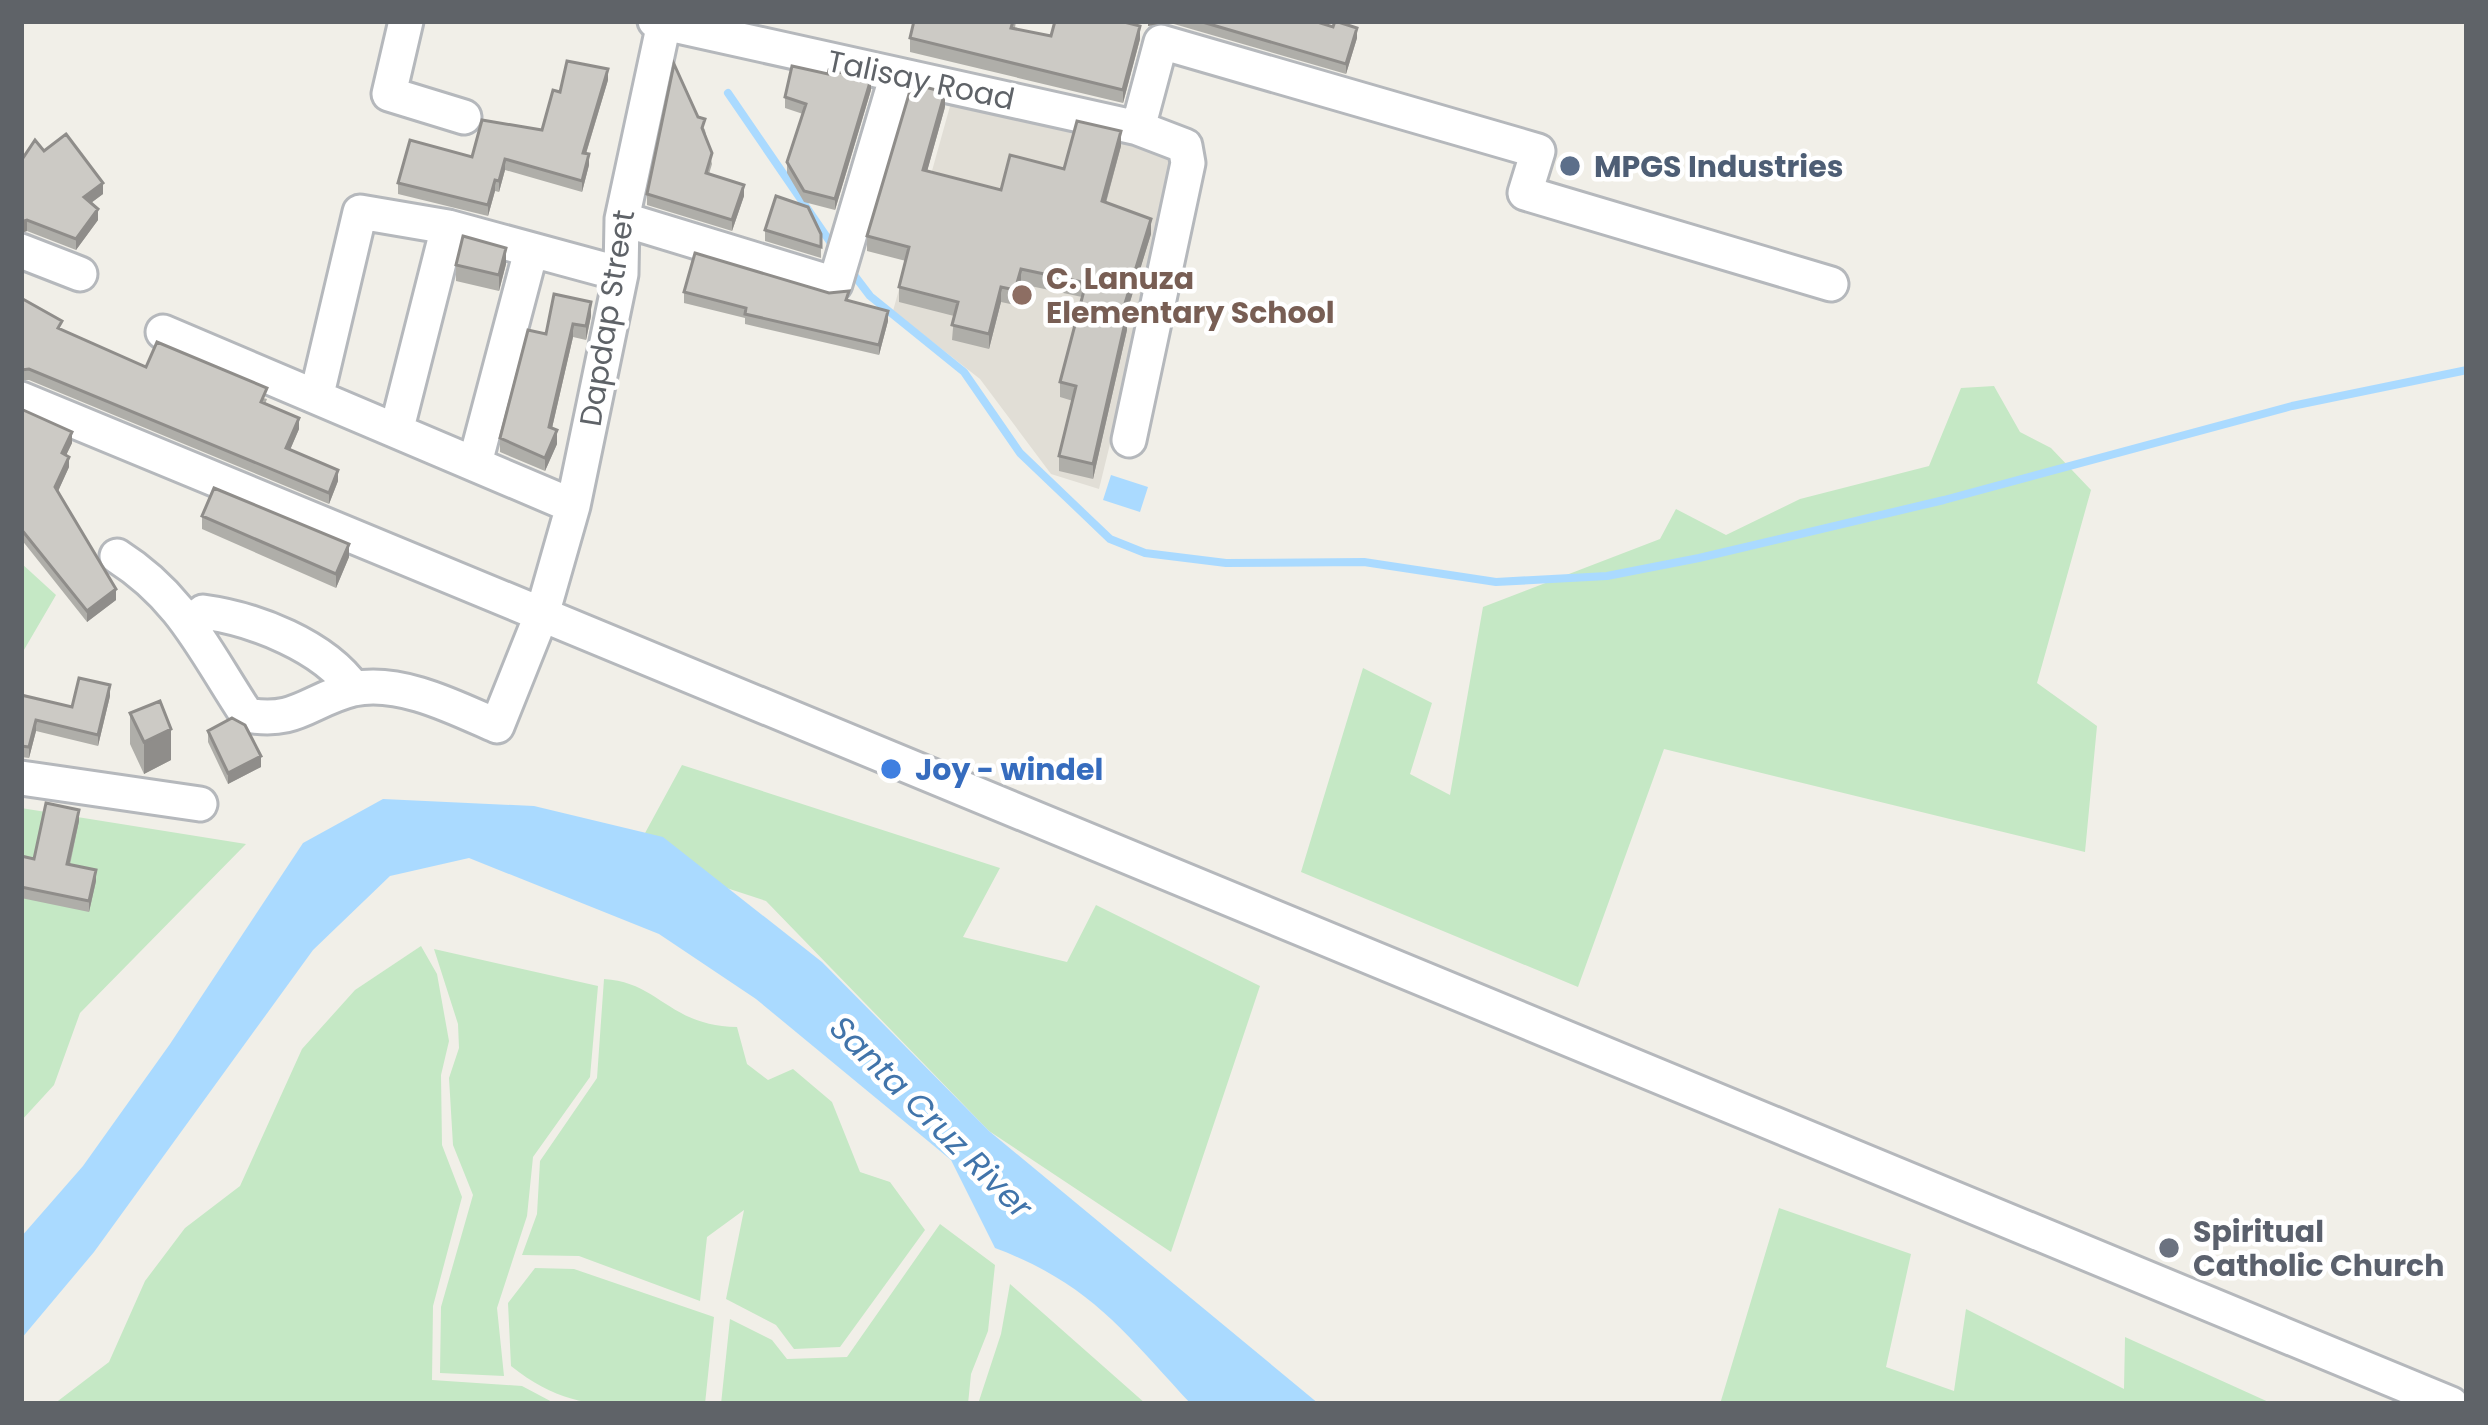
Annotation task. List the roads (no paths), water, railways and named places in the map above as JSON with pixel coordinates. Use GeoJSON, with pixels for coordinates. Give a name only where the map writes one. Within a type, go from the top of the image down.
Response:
{"type":"FeatureCollection","features":[{"type":"Feature","properties":{"kind":"street"},"geometry":{"type":"LineString","coordinates":[[406,21],[389,94],[464,117]]}},
{"type":"Feature","properties":{"kind":"street","name":"Talisay Road"},"geometry":{"type":"LineString","coordinates":[[659,22],[1138,128],[1185,146],[1188,163],[1129,440]]}},
{"type":"Feature","properties":{"kind":"street","name":"Dapdap Street"},"geometry":{"type":"LineString","coordinates":[[353,689],[415,694],[497,726],[542,611],[573,506],[621,274],[622,219],[659,22]]}},
{"type":"Feature","properties":{"kind":"street"},"geometry":{"type":"LineString","coordinates":[[1138,128],[1162,42],[1538,151],[1526,193],[1831,284]]}},
{"type":"Feature","properties":{"kind":"street"},"geometry":{"type":"LineString","coordinates":[[622,219],[835,284],[896,75]]}},
{"type":"Feature","properties":{"kind":"street"},"geometry":{"type":"LineString","coordinates":[[317,394],[360,212],[448,227],[621,274]]}},
{"type":"Feature","properties":{"kind":"street"},"geometry":{"type":"LineString","coordinates":[[397,428],[448,227]]}},
{"type":"Feature","properties":{"kind":"street"},"geometry":{"type":"LineString","coordinates":[[21,251],[80,274]]}},
{"type":"Feature","properties":{"kind":"street"},"geometry":{"type":"LineString","coordinates":[[475,463],[531,251]]}},
{"type":"Feature","properties":{"kind":"street"},"geometry":{"type":"LineString","coordinates":[[163,332],[573,506]]}},
{"type":"Feature","properties":{"kind":"street"},"geometry":{"type":"LineString","coordinates":[[21,399],[2451,1404]]}},
{"type":"Feature","properties":{"kind":"street"},"geometry":{"type":"LineString","coordinates":[[117,556],[155,580],[194,630],[247,715],[279,721],[353,689],[338,666],[316,652],[224,615],[203,611],[194,630]]}},
{"type":"Feature","properties":{"kind":"street"},"geometry":{"type":"LineString","coordinates":[[21,778],[200,804]]}},
{"type":"Feature","properties":{"kind":"water"},"geometry":{"type":"Polygon","coordinates":[[[1111,475],[1148,487],[1140,512],[1103,500],[1111,475]]]}},
{"type":"Feature","properties":{"kind":"water","name":"Santa Cruz River"},"geometry":{"type":"Polygon","coordinates":[[[383,799],[534,806],[663,837],[822,962],[989,1131],[1319,1404],[1191,1404],[1082,1294],[995,1248],[951,1160],[756,999],[659,934],[469,858],[390,876],[313,950],[94,1252],[21,1339],[21,1237],[83,1166],[303,843],[383,799]]]}},
{"type":"Feature","properties":{"kind":"waterway"},"geometry":{"type":"LineString","coordinates":[[728,93],[835,249]]}},
{"type":"Feature","properties":{"kind":"waterway"},"geometry":{"type":"LineString","coordinates":[[851,271],[870,296],[964,372],[1020,453],[1110,539],[1145,553],[1226,563],[1364,562],[1496,582],[1607,576],[1699,558],[1944,500],[2292,406],[2467,370]]}},
{"type":"Feature","properties":{"kind":"place","name":"MPGS Industries"},"geometry":{"type":"Point","coordinates":[1570,166]}},
{"type":"Feature","properties":{"kind":"place","name":"C. Lanuza Elementary School"},"geometry":{"type":"Point","coordinates":[1022,295]}},
{"type":"Feature","properties":{"kind":"place","name":"Joy - windel"},"geometry":{"type":"Point","coordinates":[891,769]}},
{"type":"Feature","properties":{"kind":"place","name":"Spiritual Catholic Church"},"geometry":{"type":"Point","coordinates":[2169,1248]}}]}
